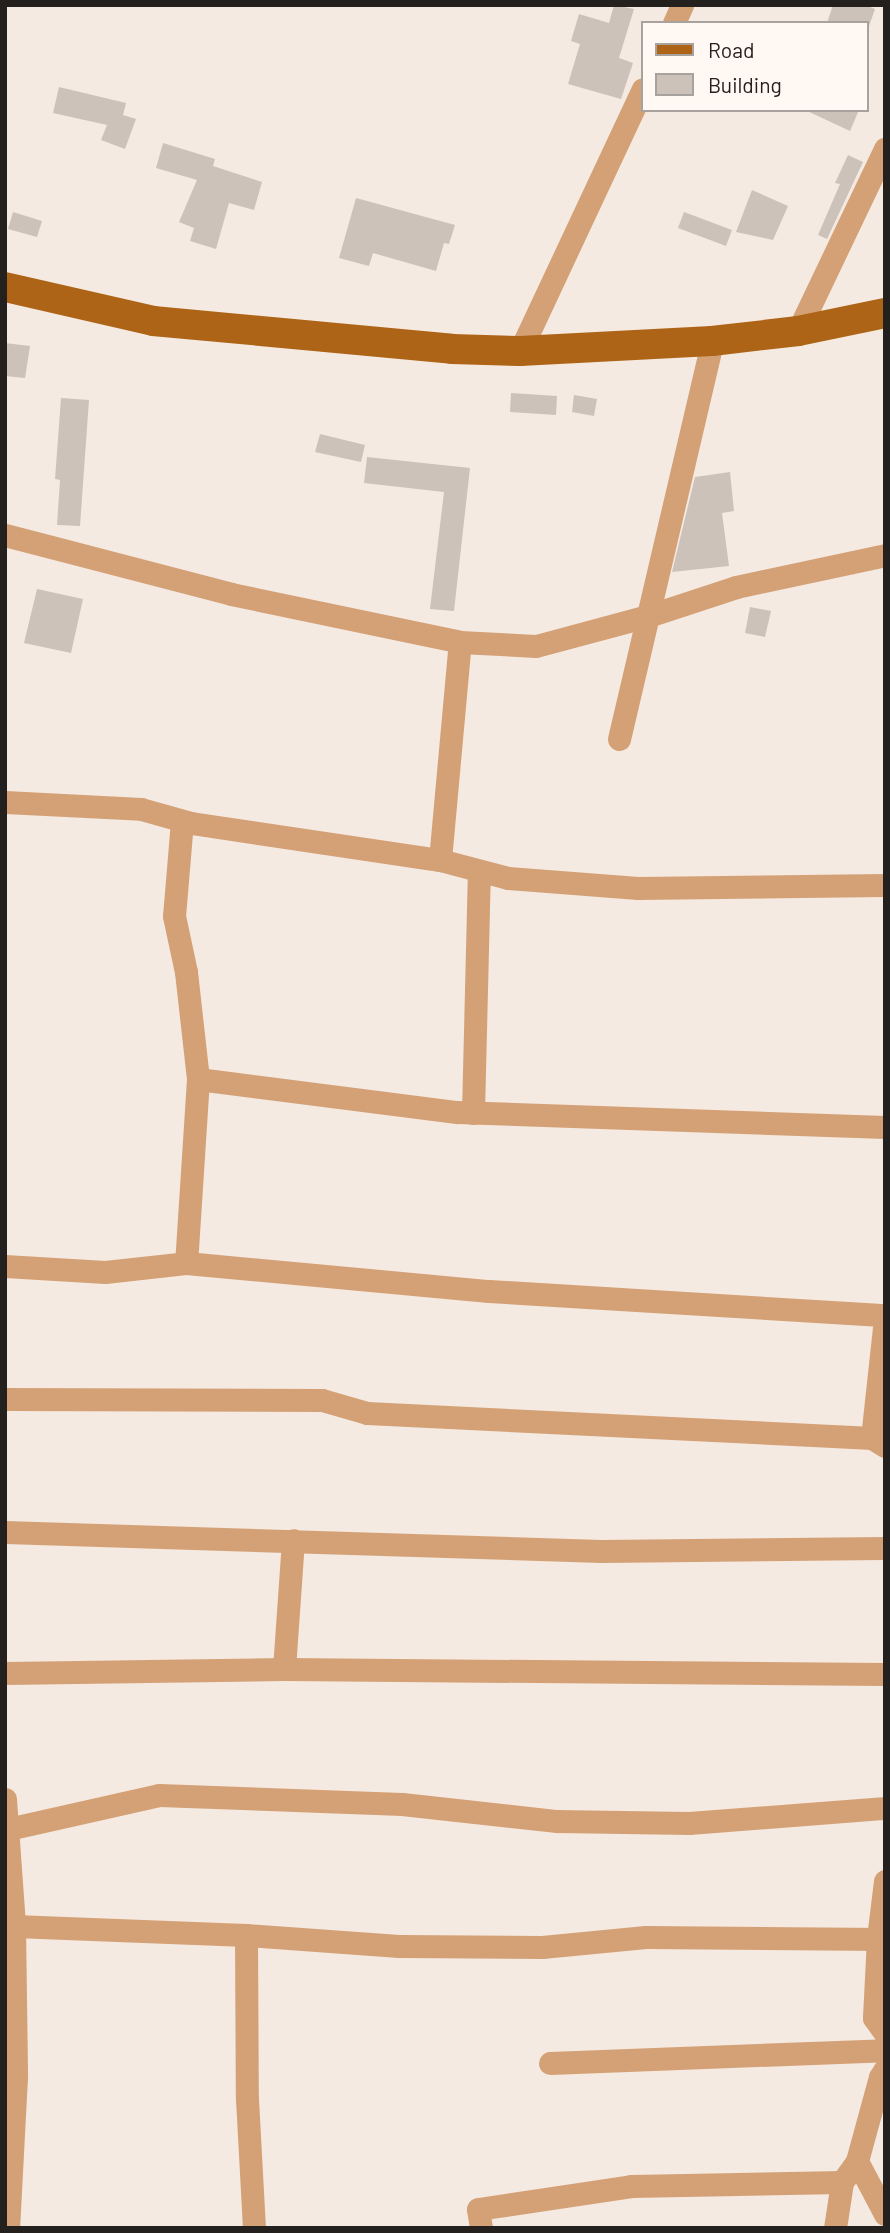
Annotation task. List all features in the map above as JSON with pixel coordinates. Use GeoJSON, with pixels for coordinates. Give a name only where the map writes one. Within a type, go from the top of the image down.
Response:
{"type":"FeatureCollection","features":[{"type":"Feature","properties":{"kind":"main road"},"geometry":{"type":"LineString","coordinates":[[5,287],[153,321],[452,349],[520,351],[712,341],[798,331],[885,313]]}},
{"type":"Feature","properties":{"kind":"street"},"geometry":{"type":"LineString","coordinates":[[675,21],[682,5]]}},
{"type":"Feature","properties":{"kind":"street"},"geometry":{"type":"LineString","coordinates":[[520,351],[642,91]]}},
{"type":"Feature","properties":{"kind":"street"},"geometry":{"type":"LineString","coordinates":[[798,331],[885,149]]}},
{"type":"Feature","properties":{"kind":"street"},"geometry":{"type":"LineString","coordinates":[[619,739],[712,341]]}},
{"type":"Feature","properties":{"kind":"street"},"geometry":{"type":"LineString","coordinates":[[5,535],[231,594],[460,642],[536,646],[648,616],[736,587],[885,555]]}},
{"type":"Feature","properties":{"kind":"street"},"geometry":{"type":"LineString","coordinates":[[440,860],[460,642]]}},
{"type":"Feature","properties":{"kind":"street"},"geometry":{"type":"LineString","coordinates":[[5,802],[141,809],[182,821],[440,860],[508,878],[638,888],[885,885]]}},
{"type":"Feature","properties":{"kind":"street"},"geometry":{"type":"LineString","coordinates":[[182,821],[174,916],[186,972],[198,1080],[186,1263]]}},
{"type":"Feature","properties":{"kind":"street"},"geometry":{"type":"LineString","coordinates":[[473,1113],[479,871]]}},
{"type":"Feature","properties":{"kind":"street"},"geometry":{"type":"LineString","coordinates":[[198,1080],[473,1113],[885,1127]]}},
{"type":"Feature","properties":{"kind":"street"},"geometry":{"type":"LineString","coordinates":[[5,1266],[105,1272],[186,1263],[489,1291],[885,1317],[878,1442],[367,1413],[322,1400],[5,1399]]}},
{"type":"Feature","properties":{"kind":"street"},"geometry":{"type":"LineString","coordinates":[[5,1532],[293,1539],[601,1551],[885,1548]]}},
{"type":"Feature","properties":{"kind":"street"},"geometry":{"type":"LineString","coordinates":[[284,1669],[293,1539]]}},
{"type":"Feature","properties":{"kind":"street"},"geometry":{"type":"LineString","coordinates":[[5,1673],[284,1669],[885,1674]]}},
{"type":"Feature","properties":{"kind":"street"},"geometry":{"type":"LineString","coordinates":[[8,1829],[159,1795],[402,1804],[556,1821],[690,1823],[885,1808]]}},
{"type":"Feature","properties":{"kind":"street"},"geometry":{"type":"LineString","coordinates":[[5,1799],[14,1926],[16,2077],[8,2228]]}},
{"type":"Feature","properties":{"kind":"street"},"geometry":{"type":"LineString","coordinates":[[885,1881],[874,2018],[885,2033]]}},
{"type":"Feature","properties":{"kind":"street"},"geometry":{"type":"LineString","coordinates":[[14,1926],[246,1935],[399,1946],[542,1947],[646,1937],[881,1939]]}},
{"type":"Feature","properties":{"kind":"street"},"geometry":{"type":"LineString","coordinates":[[246,1935],[247,2099],[254,2228]]}},
{"type":"Feature","properties":{"kind":"street"},"geometry":{"type":"LineString","coordinates":[[550,2063],[885,2050]]}},
{"type":"Feature","properties":{"kind":"street"},"geometry":{"type":"LineString","coordinates":[[835,2228],[842,2182],[857,2161],[880,2077],[885,2069]]}},
{"type":"Feature","properties":{"kind":"street"},"geometry":{"type":"LineString","coordinates":[[857,2161],[885,2214]]}},
{"type":"Feature","properties":{"kind":"street"},"geometry":{"type":"LineString","coordinates":[[481,2228],[478,2209],[631,2186],[842,2182]]}},
{"type":"Feature","properties":{"kind":"building"},"geometry":{"type":"Polygon","coordinates":[[[614,5],[634,9],[619,58],[633,63],[621,99],[568,84],[580,44],[571,41],[579,14],[609,23],[614,5]]]}},
{"type":"Feature","properties":{"kind":"building"},"geometry":{"type":"Polygon","coordinates":[[[833,5],[865,5],[875,9],[869,26],[869,21],[828,21],[833,5]]]}},
{"type":"Feature","properties":{"kind":"building"},"geometry":{"type":"Polygon","coordinates":[[[59,87],[126,103],[123,115],[136,119],[125,149],[101,140],[107,125],[53,113],[59,87]]]}},
{"type":"Feature","properties":{"kind":"building"},"geometry":{"type":"Polygon","coordinates":[[[809,112],[858,112],[850,131],[809,112]]]}},
{"type":"Feature","properties":{"kind":"building"},"geometry":{"type":"Polygon","coordinates":[[[163,143],[215,159],[213,166],[262,182],[254,210],[229,203],[216,249],[190,241],[194,228],[179,222],[197,180],[156,168],[163,143]]]}},
{"type":"Feature","properties":{"kind":"building"},"geometry":{"type":"Polygon","coordinates":[[[848,155],[863,162],[827,239],[818,235],[840,184],[835,183],[848,155]]]}},
{"type":"Feature","properties":{"kind":"building"},"geometry":{"type":"Polygon","coordinates":[[[752,190],[788,206],[773,240],[736,232],[752,190]]]}},
{"type":"Feature","properties":{"kind":"building"},"geometry":{"type":"Polygon","coordinates":[[[356,198],[455,225],[449,244],[444,243],[436,271],[373,253],[369,266],[339,258],[356,198]]]}},
{"type":"Feature","properties":{"kind":"building"},"geometry":{"type":"Polygon","coordinates":[[[13,212],[42,221],[37,237],[8,229],[13,212]]]}},
{"type":"Feature","properties":{"kind":"building"},"geometry":{"type":"Polygon","coordinates":[[[684,212],[732,230],[726,246],[678,228],[684,212]]]}},
{"type":"Feature","properties":{"kind":"building"},"geometry":{"type":"Polygon","coordinates":[[[5,343],[30,346],[25,378],[5,376],[5,343]]]}},
{"type":"Feature","properties":{"kind":"building"},"geometry":{"type":"Polygon","coordinates":[[[511,393],[557,396],[556,415],[510,412],[511,393]]]}},
{"type":"Feature","properties":{"kind":"building"},"geometry":{"type":"Polygon","coordinates":[[[574,395],[597,399],[594,416],[572,412],[574,395]]]}},
{"type":"Feature","properties":{"kind":"building"},"geometry":{"type":"Polygon","coordinates":[[[61,398],[89,400],[80,526],[57,525],[60,480],[55,479],[61,398]]]}},
{"type":"Feature","properties":{"kind":"building"},"geometry":{"type":"Polygon","coordinates":[[[320,434],[365,445],[361,462],[315,452],[320,434]]]}},
{"type":"Feature","properties":{"kind":"building"},"geometry":{"type":"Polygon","coordinates":[[[367,457],[470,468],[454,611],[430,609],[444,492],[364,483],[367,457]]]}},
{"type":"Feature","properties":{"kind":"building"},"geometry":{"type":"Polygon","coordinates":[[[730,472],[734,511],[722,513],[729,566],[672,572],[695,477],[730,472]]]}},
{"type":"Feature","properties":{"kind":"building"},"geometry":{"type":"Polygon","coordinates":[[[37,589],[83,599],[71,653],[24,643],[37,589]]]}},
{"type":"Feature","properties":{"kind":"building"},"geometry":{"type":"Polygon","coordinates":[[[750,607],[771,611],[765,637],[745,633],[750,607]]]}}]}
